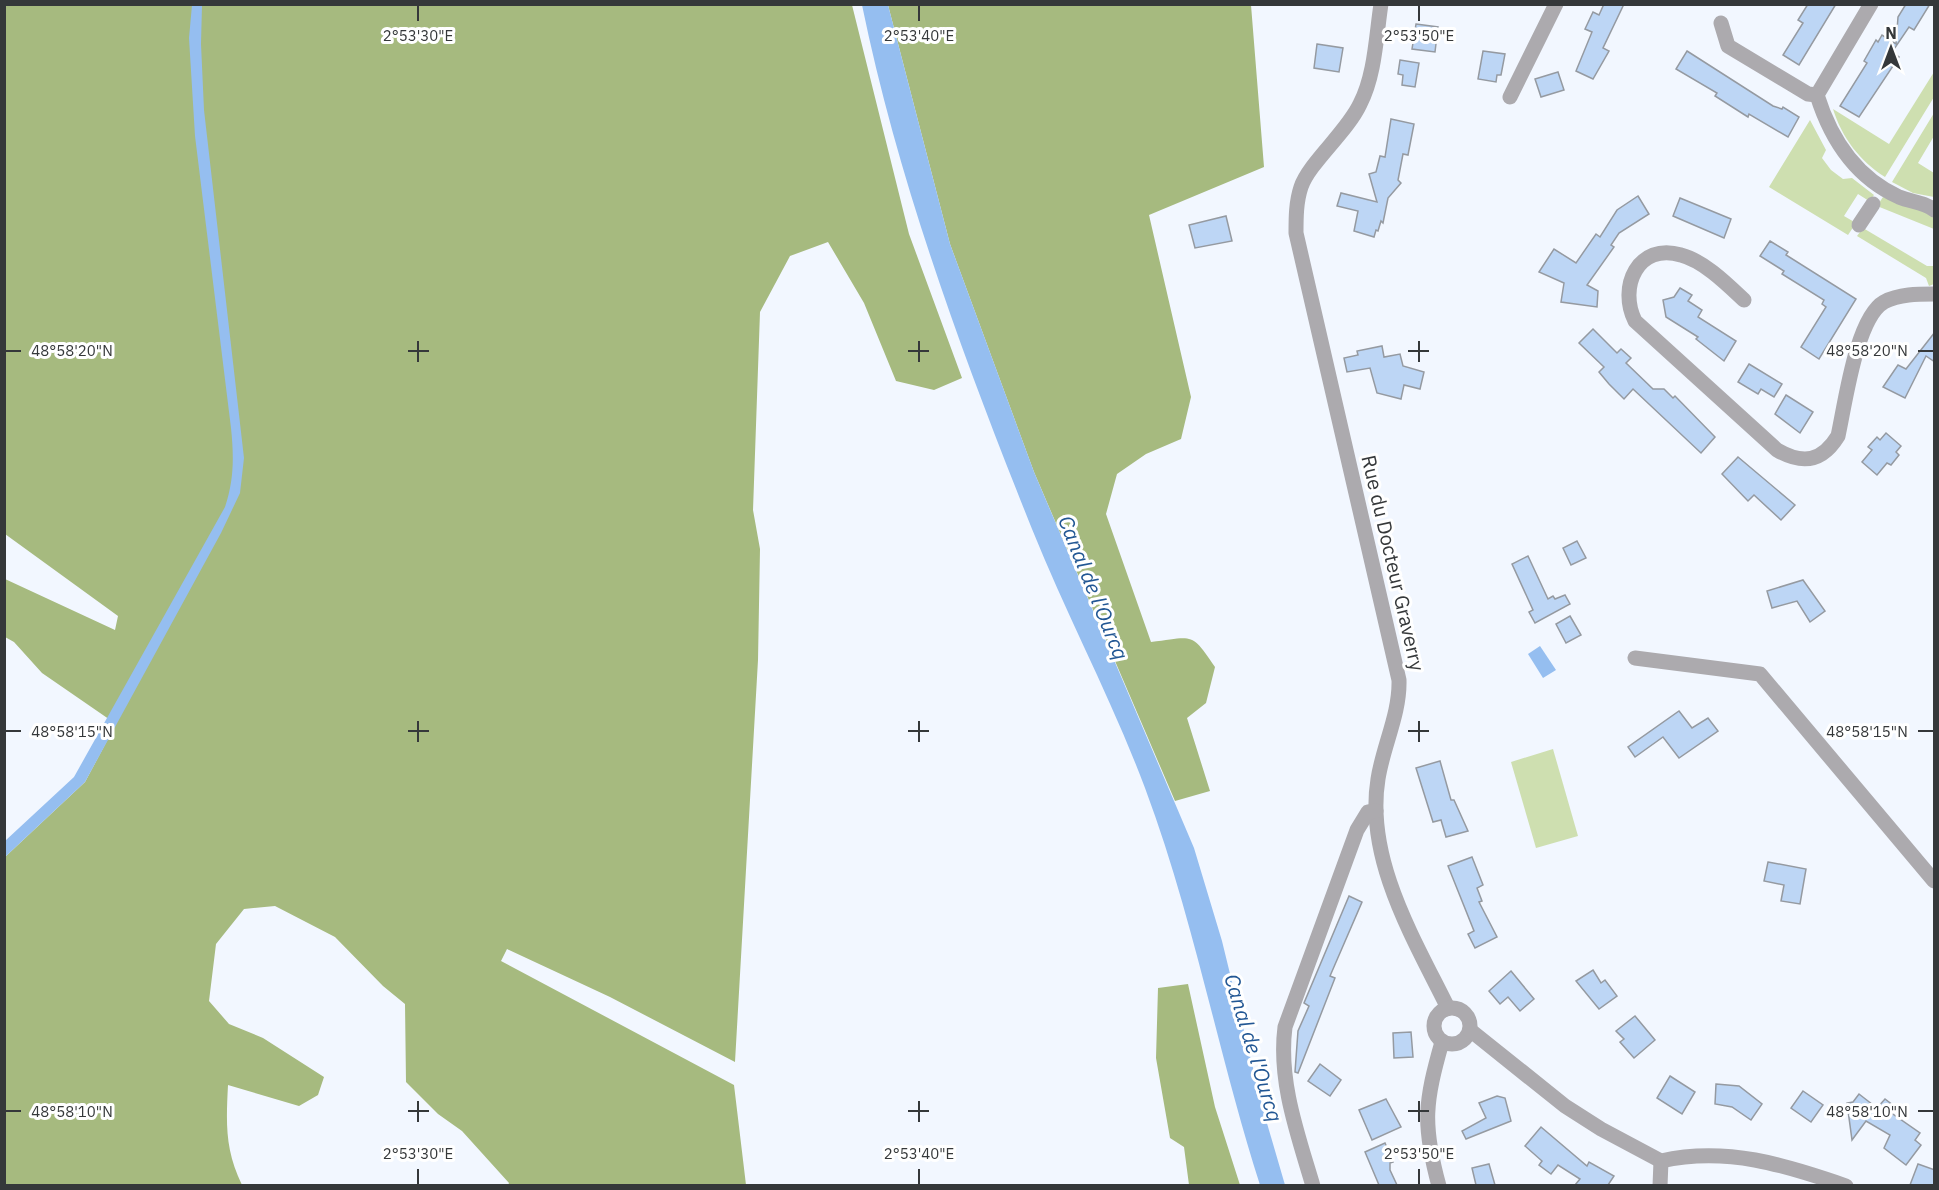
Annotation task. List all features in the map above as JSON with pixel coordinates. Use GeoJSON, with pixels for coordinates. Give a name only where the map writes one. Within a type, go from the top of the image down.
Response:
{"type":"FeatureCollection","features":[{"type":"Feature","properties":{"kind":"street","name":"Rue du Docteur Graverry"},"geometry":{"type":"LineString","coordinates":[[1380,4],[1373,58],[1361,103],[1345,130],[1301,185],[1296,218],[1302,259],[1399,680],[1398,701],[1378,779],[1376,811],[1385,870],[1400,909],[1448,1008]]}},
{"type":"Feature","properties":{"kind":"street"},"geometry":{"type":"LineString","coordinates":[[1510,97],[1556,4]]}},
{"type":"Feature","properties":{"kind":"street"},"geometry":{"type":"LineString","coordinates":[[1817,95],[1871,4]]}},
{"type":"Feature","properties":{"kind":"street"},"geometry":{"type":"LineString","coordinates":[[1721,23],[1728,46],[1808,94],[1817,95]]}},
{"type":"Feature","properties":{"kind":"street"},"geometry":{"type":"LineString","coordinates":[[1817,95],[1835,140],[1862,174],[1901,198],[1933,208]]}},
{"type":"Feature","properties":{"kind":"street"},"geometry":{"type":"LineString","coordinates":[[1859,225],[1873,204]]}},
{"type":"Feature","properties":{"kind":"street"},"geometry":{"type":"LineString","coordinates":[[1744,300],[1713,274],[1683,255],[1670,252],[1659,253],[1638,264],[1631,275],[1628,298],[1635,321],[1777,450],[1791,458],[1804,460],[1817,457],[1830,449],[1838,436],[1863,332],[1874,310],[1897,298],[1935,294]]}},
{"type":"Feature","properties":{"kind":"street"},"geometry":{"type":"LineString","coordinates":[[1635,658],[1760,674],[1935,881]]}},
{"type":"Feature","properties":{"kind":"street"},"geometry":{"type":"LineString","coordinates":[[1313,1185],[1284,1078],[1285,1027],[1357,830],[1368,812],[1376,811]]}},
{"type":"Feature","properties":{"kind":"street"},"geometry":{"type":"LineString","coordinates":[[1448,1008],[1464,1011],[1469,1019],[1470,1030],[1466,1039],[1459,1044],[1442,1042],[1435,1035],[1435,1020],[1442,1011],[1448,1008]]}},
{"type":"Feature","properties":{"kind":"street"},"geometry":{"type":"LineString","coordinates":[[1470,1030],[1565,1106],[1601,1129],[1661,1161],[1688,1154],[1750,1158],[1780,1164],[1846,1185]]}},
{"type":"Feature","properties":{"kind":"street"},"geometry":{"type":"LineString","coordinates":[[1439,1185],[1426,1115],[1428,1089],[1442,1042]]}},
{"type":"Feature","properties":{"kind":"street"},"geometry":{"type":"LineString","coordinates":[[1660,1185],[1661,1161]]}},
{"type":"Feature","properties":{"kind":"green space"},"geometry":{"type":"Polygon","coordinates":[[[5,5],[852,5],[909,234],[962,378],[934,390],[896,381],[864,303],[828,242],[790,256],[760,312],[753,510],[760,549],[758,660],[735,1062],[610,997],[507,949],[501,961],[734,1085],[746,1185],[508,1185],[509,1183],[462,1131],[438,1114],[406,1082],[405,1004],[383,986],[335,937],[275,906],[244,909],[216,944],[209,1001],[229,1024],[263,1038],[324,1077],[318,1095],[299,1106],[228,1085],[228,1136],[232,1160],[242,1185],[5,1186],[5,857],[85,782],[116,724],[42,673],[14,642],[5,637],[5,579],[115,630],[118,616],[5,534],[5,5]]]}},
{"type":"Feature","properties":{"kind":"green space"},"geometry":{"type":"Polygon","coordinates":[[[888,5],[1251,5],[1264,167],[1149,215],[1191,397],[1181,439],[1146,454],[1117,474],[1106,514],[1151,642],[1190,639],[1201,647],[1215,667],[1206,703],[1187,718],[1210,791],[1175,801],[1034,472],[950,244],[888,5]]]}},
{"type":"Feature","properties":{"kind":"green space"},"geometry":{"type":"Polygon","coordinates":[[[1934,72],[1934,97],[1885,177],[1853,148],[1841,130],[1833,109],[1889,144],[1934,72]]]}},
{"type":"Feature","properties":{"kind":"green space"},"geometry":{"type":"Polygon","coordinates":[[[1934,113],[1934,136],[1918,163],[1934,173],[1934,197],[1913,193],[1892,182],[1934,113]]]}},
{"type":"Feature","properties":{"kind":"green space"},"geometry":{"type":"Polygon","coordinates":[[[1810,120],[1826,150],[1822,158],[1831,170],[1843,179],[1852,178],[1874,195],[1869,201],[1858,194],[1844,216],[1856,223],[1848,235],[1769,187],[1810,120]]]}},
{"type":"Feature","properties":{"kind":"green space"},"geometry":{"type":"Polygon","coordinates":[[[1883,197],[1934,215],[1934,229],[1877,206],[1883,197]]]}},
{"type":"Feature","properties":{"kind":"green space"},"geometry":{"type":"Polygon","coordinates":[[[1863,228],[1927,266],[1934,266],[1934,284],[1929,286],[1926,278],[1857,236],[1863,228]]]}},
{"type":"Feature","properties":{"kind":"green space"},"geometry":{"type":"Polygon","coordinates":[[[1553,749],[1578,836],[1536,848],[1511,762],[1553,749]]]}},
{"type":"Feature","properties":{"kind":"green space"},"geometry":{"type":"Polygon","coordinates":[[[1188,984],[1215,1107],[1240,1185],[1189,1185],[1184,1147],[1170,1138],[1156,1058],[1158,988],[1188,984]]]}},
{"type":"Feature","properties":{"kind":"water"},"geometry":{"type":"Polygon","coordinates":[[[192,5],[202,5],[204,110],[244,458],[240,493],[221,533],[85,782],[5,857],[5,841],[74,777],[225,507],[232,478],[231,428],[195,136],[189,38],[192,5]]]}},
{"type":"Feature","properties":{"kind":"water"},"geometry":{"type":"Polygon","coordinates":[[[862,5],[888,5],[950,244],[1034,472],[1194,848],[1222,941],[1264,1113],[1285,1185],[1260,1185],[1178,887],[1162,837],[1132,755],[1032,529],[958,336],[914,205],[877,72],[862,5]]]}},
{"type":"Feature","properties":{"kind":"water"},"geometry":{"type":"Polygon","coordinates":[[[1540,646],[1556,670],[1543,678],[1528,654],[1540,646]]]}},
{"type":"Feature","properties":{"kind":"building"},"geometry":{"type":"Polygon","coordinates":[[[1604,4],[1624,4],[1603,48],[1609,51],[1593,79],[1576,71],[1592,32],[1585,29],[1593,12],[1599,15],[1604,4]]]}},
{"type":"Feature","properties":{"kind":"building"},"geometry":{"type":"Polygon","coordinates":[[[1808,4],[1836,4],[1799,65],[1783,55],[1803,23],[1798,20],[1808,4]]]}},
{"type":"Feature","properties":{"kind":"building"},"geometry":{"type":"Polygon","coordinates":[[[1906,4],[1930,4],[1914,30],[1909,27],[1892,52],[1899,57],[1859,117],[1840,106],[1867,63],[1864,61],[1876,40],[1878,42],[1882,35],[1896,44],[1898,17],[1906,4]]]}},
{"type":"Feature","properties":{"kind":"building"},"geometry":{"type":"Polygon","coordinates":[[[1416,24],[1438,27],[1435,52],[1412,49],[1416,24]]]}},
{"type":"Feature","properties":{"kind":"building"},"geometry":{"type":"Polygon","coordinates":[[[1317,44],[1343,48],[1339,72],[1314,68],[1317,44]]]}},
{"type":"Feature","properties":{"kind":"building"},"geometry":{"type":"Polygon","coordinates":[[[1483,51],[1505,54],[1501,75],[1497,75],[1496,82],[1478,79],[1483,51]]]}},
{"type":"Feature","properties":{"kind":"building"},"geometry":{"type":"Polygon","coordinates":[[[1687,51],[1773,106],[1782,109],[1783,107],[1799,117],[1788,137],[1749,114],[1748,117],[1715,96],[1717,93],[1676,69],[1687,51]]]}},
{"type":"Feature","properties":{"kind":"building"},"geometry":{"type":"Polygon","coordinates":[[[1400,60],[1419,63],[1415,87],[1402,85],[1403,75],[1398,74],[1400,60]]]}},
{"type":"Feature","properties":{"kind":"building"},"geometry":{"type":"Polygon","coordinates":[[[1558,72],[1564,90],[1541,97],[1535,79],[1558,72]]]}},
{"type":"Feature","properties":{"kind":"building"},"geometry":{"type":"Polygon","coordinates":[[[1391,119],[1414,124],[1408,155],[1403,154],[1398,180],[1401,183],[1388,198],[1383,223],[1381,221],[1374,237],[1354,231],[1358,211],[1337,206],[1341,193],[1377,202],[1369,174],[1376,172],[1380,156],[1385,157],[1391,119]]]}},
{"type":"Feature","properties":{"kind":"building"},"geometry":{"type":"Polygon","coordinates":[[[1638,196],[1649,214],[1619,233],[1611,245],[1614,247],[1587,285],[1598,291],[1597,307],[1561,302],[1564,283],[1539,272],[1554,249],[1576,263],[1596,234],[1600,237],[1617,210],[1638,196]]]}},
{"type":"Feature","properties":{"kind":"building"},"geometry":{"type":"Polygon","coordinates":[[[1680,198],[1731,219],[1724,238],[1673,216],[1680,198]]]}},
{"type":"Feature","properties":{"kind":"building"},"geometry":{"type":"Polygon","coordinates":[[[1226,216],[1232,241],[1195,248],[1189,225],[1226,216]]]}},
{"type":"Feature","properties":{"kind":"building"},"geometry":{"type":"Polygon","coordinates":[[[1770,241],[1788,252],[1786,255],[1856,299],[1819,359],[1801,347],[1826,307],[1822,304],[1824,300],[1782,274],[1784,271],[1760,256],[1770,241]]]}},
{"type":"Feature","properties":{"kind":"building"},"geometry":{"type":"Polygon","coordinates":[[[1680,288],[1692,295],[1688,301],[1702,310],[1698,317],[1736,341],[1724,361],[1696,339],[1698,337],[1666,317],[1663,300],[1674,297],[1680,288]]]}},
{"type":"Feature","properties":{"kind":"building"},"geometry":{"type":"Polygon","coordinates":[[[1593,329],[1617,353],[1621,349],[1631,358],[1626,363],[1653,389],[1664,389],[1673,398],[1675,396],[1715,437],[1701,453],[1633,389],[1624,399],[1609,384],[1599,372],[1604,367],[1579,343],[1593,329]]]}},
{"type":"Feature","properties":{"kind":"building"},"geometry":{"type":"Polygon","coordinates":[[[1935,332],[1935,362],[1926,356],[1905,398],[1883,387],[1898,365],[1906,369],[1935,332]]]}},
{"type":"Feature","properties":{"kind":"building"},"geometry":{"type":"Polygon","coordinates":[[[1382,346],[1384,357],[1400,354],[1403,366],[1424,372],[1420,389],[1404,385],[1401,399],[1377,393],[1370,368],[1347,372],[1344,358],[1358,355],[1357,351],[1382,346]]]}},
{"type":"Feature","properties":{"kind":"building"},"geometry":{"type":"Polygon","coordinates":[[[1749,364],[1782,384],[1774,397],[1761,389],[1758,394],[1738,382],[1749,364]]]}},
{"type":"Feature","properties":{"kind":"building"},"geometry":{"type":"Polygon","coordinates":[[[1786,395],[1813,412],[1800,433],[1775,414],[1786,395]]]}},
{"type":"Feature","properties":{"kind":"building"},"geometry":{"type":"Polygon","coordinates":[[[1886,433],[1901,446],[1896,452],[1899,455],[1891,465],[1887,463],[1877,475],[1862,462],[1872,450],[1868,447],[1877,437],[1880,440],[1886,433]]]}},
{"type":"Feature","properties":{"kind":"building"},"geometry":{"type":"Polygon","coordinates":[[[1738,457],[1795,505],[1781,520],[1754,495],[1748,501],[1722,474],[1738,457]]]}},
{"type":"Feature","properties":{"kind":"building"},"geometry":{"type":"Polygon","coordinates":[[[1577,541],[1586,558],[1571,565],[1563,548],[1577,541]]]}},
{"type":"Feature","properties":{"kind":"building"},"geometry":{"type":"Polygon","coordinates":[[[1528,556],[1548,599],[1565,595],[1570,604],[1535,623],[1529,612],[1533,610],[1512,564],[1528,556]]]}},
{"type":"Feature","properties":{"kind":"building"},"geometry":{"type":"Polygon","coordinates":[[[1803,580],[1825,611],[1810,622],[1797,601],[1772,608],[1767,591],[1803,580]]]}},
{"type":"Feature","properties":{"kind":"building"},"geometry":{"type":"Polygon","coordinates":[[[1570,616],[1581,635],[1566,643],[1556,624],[1570,616]]]}},
{"type":"Feature","properties":{"kind":"building"},"geometry":{"type":"Polygon","coordinates":[[[1679,711],[1692,728],[1708,718],[1718,731],[1679,758],[1663,737],[1635,757],[1628,747],[1679,711]]]}},
{"type":"Feature","properties":{"kind":"building"},"geometry":{"type":"Polygon","coordinates":[[[1440,761],[1451,800],[1454,800],[1468,831],[1446,837],[1441,820],[1433,822],[1416,768],[1440,761]]]}},
{"type":"Feature","properties":{"kind":"building"},"geometry":{"type":"Polygon","coordinates":[[[1472,857],[1483,885],[1477,888],[1482,901],[1479,902],[1497,937],[1475,948],[1468,934],[1474,931],[1448,866],[1472,857]]]}},
{"type":"Feature","properties":{"kind":"building"},"geometry":{"type":"Polygon","coordinates":[[[1768,862],[1806,869],[1800,904],[1781,901],[1784,885],[1764,881],[1768,862]]]}},
{"type":"Feature","properties":{"kind":"building"},"geometry":{"type":"Polygon","coordinates":[[[1349,896],[1362,902],[1330,976],[1335,978],[1298,1073],[1295,1072],[1298,1031],[1309,1006],[1304,1003],[1349,896]]]}},
{"type":"Feature","properties":{"kind":"building"},"geometry":{"type":"Polygon","coordinates":[[[1593,970],[1601,983],[1605,980],[1617,996],[1599,1009],[1576,981],[1593,970]]]}},
{"type":"Feature","properties":{"kind":"building"},"geometry":{"type":"Polygon","coordinates":[[[1511,971],[1534,999],[1520,1011],[1508,997],[1500,1004],[1489,991],[1511,971]]]}},
{"type":"Feature","properties":{"kind":"building"},"geometry":{"type":"Polygon","coordinates":[[[1635,1016],[1655,1040],[1634,1058],[1620,1042],[1624,1039],[1616,1031],[1635,1016]]]}},
{"type":"Feature","properties":{"kind":"building"},"geometry":{"type":"Polygon","coordinates":[[[1411,1032],[1413,1057],[1394,1058],[1393,1033],[1411,1032]]]}},
{"type":"Feature","properties":{"kind":"building"},"geometry":{"type":"Polygon","coordinates":[[[1320,1064],[1341,1080],[1330,1096],[1308,1081],[1320,1064]]]}},
{"type":"Feature","properties":{"kind":"building"},"geometry":{"type":"Polygon","coordinates":[[[1670,1076],[1695,1092],[1682,1114],[1657,1098],[1670,1076]]]}},
{"type":"Feature","properties":{"kind":"building"},"geometry":{"type":"Polygon","coordinates":[[[1716,1084],[1739,1086],[1762,1104],[1751,1120],[1732,1107],[1715,1104],[1716,1084]]]}},
{"type":"Feature","properties":{"kind":"building"},"geometry":{"type":"Polygon","coordinates":[[[1803,1091],[1823,1105],[1811,1122],[1791,1108],[1803,1091]]]}},
{"type":"Feature","properties":{"kind":"building"},"geometry":{"type":"Polygon","coordinates":[[[1859,1094],[1877,1108],[1885,1099],[1894,1106],[1890,1112],[1920,1133],[1915,1140],[1921,1145],[1906,1165],[1884,1148],[1890,1135],[1866,1121],[1852,1140],[1847,1103],[1853,1102],[1859,1094]]]}},
{"type":"Feature","properties":{"kind":"building"},"geometry":{"type":"Polygon","coordinates":[[[1497,1096],[1505,1098],[1511,1121],[1466,1139],[1462,1131],[1486,1118],[1479,1103],[1497,1096]]]}},
{"type":"Feature","properties":{"kind":"building"},"geometry":{"type":"Polygon","coordinates":[[[1386,1099],[1401,1127],[1372,1140],[1359,1110],[1386,1099]]]}},
{"type":"Feature","properties":{"kind":"building"},"geometry":{"type":"Polygon","coordinates":[[[1541,1127],[1587,1166],[1589,1162],[1614,1176],[1608,1185],[1575,1185],[1580,1179],[1558,1165],[1551,1174],[1539,1165],[1542,1161],[1525,1146],[1541,1127]]]}},
{"type":"Feature","properties":{"kind":"building"},"geometry":{"type":"Polygon","coordinates":[[[1385,1143],[1393,1162],[1390,1163],[1390,1170],[1397,1185],[1379,1185],[1365,1152],[1385,1143]]]}},
{"type":"Feature","properties":{"kind":"building"},"geometry":{"type":"Polygon","coordinates":[[[1489,1164],[1495,1185],[1476,1185],[1472,1168],[1489,1164]]]}},
{"type":"Feature","properties":{"kind":"building"},"geometry":{"type":"Polygon","coordinates":[[[1918,1164],[1935,1170],[1935,1185],[1910,1185],[1918,1164]]]}},
{"type":"Feature","properties":{"kind":"water label","name":"Canal de l'Ourcq"},"geometry":{"type":"Point","coordinates":[1093,588]}},
{"type":"Feature","properties":{"kind":"water label","name":"Canal de l'Ourcq"},"geometry":{"type":"Point","coordinates":[1253,1048]}}]}
